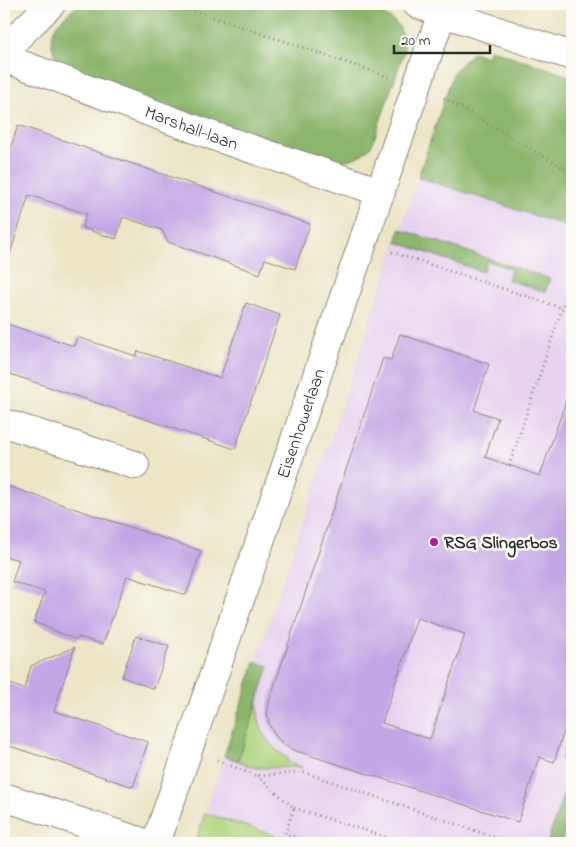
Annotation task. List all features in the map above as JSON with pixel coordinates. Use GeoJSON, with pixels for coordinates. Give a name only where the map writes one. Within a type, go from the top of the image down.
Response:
{"type":"FeatureCollection","features":[{"type":"Feature","properties":{"kind":"street"},"geometry":{"type":"LineString","coordinates":[[4,50],[51,4]]}},
{"type":"Feature","properties":{"kind":"street"},"geometry":{"type":"LineString","coordinates":[[417,4],[444,8],[572,56]]}},
{"type":"Feature","properties":{"kind":"street","name":"Eisenhowerlaan"},"geometry":{"type":"LineString","coordinates":[[156,843],[444,8]]}},
{"type":"Feature","properties":{"kind":"street","name":"Marshall-laan"},"geometry":{"type":"LineString","coordinates":[[4,58],[219,138],[380,192]]}},
{"type":"Feature","properties":{"kind":"street"},"geometry":{"type":"LineString","coordinates":[[4,424],[135,465]]}},
{"type":"Feature","properties":{"kind":"street"},"geometry":{"type":"LineString","coordinates":[[4,797],[145,843]]}},
{"type":"Feature","properties":{"kind":"path"},"geometry":{"type":"LineString","coordinates":[[175,4],[417,86],[441,96],[572,173]]}},
{"type":"Feature","properties":{"kind":"path"},"geometry":{"type":"LineString","coordinates":[[363,242],[562,308]]}},
{"type":"Feature","properties":{"kind":"path"},"geometry":{"type":"LineString","coordinates":[[509,466],[572,279]]}},
{"type":"Feature","properties":{"kind":"path"},"geometry":{"type":"LineString","coordinates":[[188,749],[256,776],[294,808],[405,843]]}},
{"type":"Feature","properties":{"kind":"path"},"geometry":{"type":"LineString","coordinates":[[256,776],[303,772],[512,843]]}},
{"type":"Feature","properties":{"kind":"path"},"geometry":{"type":"LineString","coordinates":[[294,808],[285,834],[314,843]]}},
{"type":"Feature","properties":{"kind":"shaded area","name":"RSG Slingerbos"},"geometry":{"type":"Polygon","coordinates":[[[418,177],[572,228],[572,843],[298,843],[205,813],[418,177]]]}},
{"type":"Feature","properties":{"kind":"green space"},"geometry":{"type":"Polygon","coordinates":[[[79,4],[352,4],[382,14],[396,23],[404,40],[404,52],[372,145],[361,154],[350,159],[324,159],[69,72],[56,57],[52,46],[52,39],[58,23],[79,4]]]}},
{"type":"Feature","properties":{"kind":"green space"},"geometry":{"type":"Polygon","coordinates":[[[490,49],[572,77],[572,228],[418,177],[454,71],[473,52],[487,57],[490,49]]]}},
{"type":"Feature","properties":{"kind":"green space"},"geometry":{"type":"Polygon","coordinates":[[[400,229],[550,279],[545,292],[508,280],[511,269],[487,261],[483,272],[396,242],[400,229]]]}},
{"type":"Feature","properties":{"kind":"green space"},"geometry":{"type":"Polygon","coordinates":[[[255,662],[269,666],[238,761],[224,756],[255,662]]]}},
{"type":"Feature","properties":{"kind":"green space"},"geometry":{"type":"Polygon","coordinates":[[[258,700],[259,718],[268,741],[288,758],[287,762],[302,767],[256,768],[238,761],[258,700]]]}},
{"type":"Feature","properties":{"kind":"green space"},"geometry":{"type":"Polygon","coordinates":[[[572,727],[572,764],[561,760],[572,727]]]}},
{"type":"Feature","properties":{"kind":"green space"},"geometry":{"type":"Polygon","coordinates":[[[571,772],[572,810],[561,843],[547,843],[571,772]]]}},
{"type":"Feature","properties":{"kind":"green space"},"geometry":{"type":"Polygon","coordinates":[[[205,813],[298,843],[195,843],[205,813]]]}},
{"type":"Feature","properties":{"kind":"building"},"geometry":{"type":"Polygon","coordinates":[[[18,125],[310,224],[295,269],[265,259],[260,274],[168,242],[162,230],[123,217],[116,239],[82,228],[87,214],[29,195],[9,257],[4,256],[4,168],[18,125]]]}},
{"type":"Feature","properties":{"kind":"building"},"geometry":{"type":"Polygon","coordinates":[[[246,303],[280,315],[235,449],[4,372],[4,323],[74,346],[77,337],[136,356],[138,351],[220,378],[246,303]]]}},
{"type":"Feature","properties":{"kind":"building"},"geometry":{"type":"Polygon","coordinates":[[[400,334],[489,364],[474,410],[498,418],[485,457],[540,476],[568,395],[572,396],[572,706],[554,762],[539,757],[518,822],[293,750],[282,743],[274,734],[269,724],[267,713],[269,702],[383,358],[391,360],[400,334]],[[417,618],[382,723],[430,739],[465,634],[417,618]]]}},
{"type":"Feature","properties":{"kind":"building"},"geometry":{"type":"Polygon","coordinates":[[[4,485],[201,551],[186,595],[127,576],[103,644],[78,637],[77,640],[34,622],[45,592],[12,582],[19,560],[4,556],[4,485]]]}},
{"type":"Feature","properties":{"kind":"building"},"geometry":{"type":"Polygon","coordinates":[[[136,636],[169,646],[154,689],[122,677],[136,636]]]}},
{"type":"Feature","properties":{"kind":"building"},"geometry":{"type":"Polygon","coordinates":[[[75,647],[54,711],[148,742],[133,787],[4,744],[4,682],[24,689],[31,666],[75,647]]]}},
{"type":"Feature","properties":{"kind":"place","name":"RSG Slingerbos"},"geometry":{"type":"Point","coordinates":[434,542]}}]}
